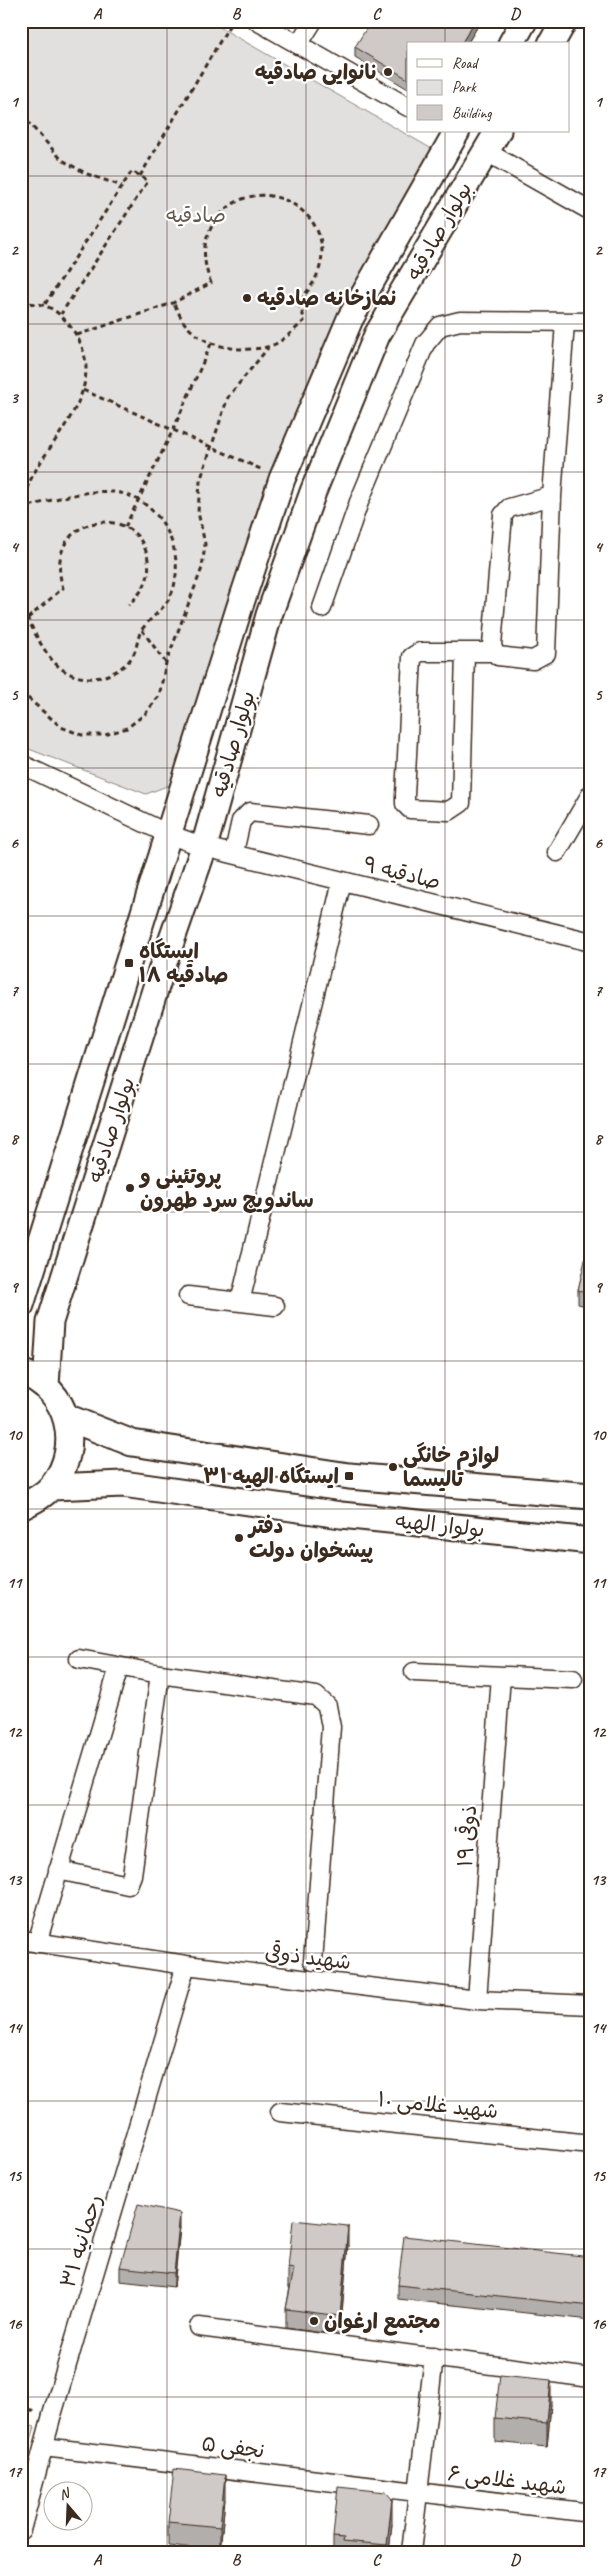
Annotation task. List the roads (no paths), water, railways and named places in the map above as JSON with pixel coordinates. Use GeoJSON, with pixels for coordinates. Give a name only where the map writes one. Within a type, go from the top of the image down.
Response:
{"type":"FeatureCollection","features":[{"type":"Feature","properties":{"kind":"main road"},"geometry":{"type":"LineString","coordinates":[[511,42],[524,21]]}},
{"type":"Feature","properties":{"kind":"main road"},"geometry":{"type":"LineString","coordinates":[[552,42],[564,21]]}},
{"type":"Feature","properties":{"kind":"main road"},"geometry":{"type":"LineString","coordinates":[[455,132],[492,141]]}},
{"type":"Feature","properties":{"kind":"main road","name":"بولوار صادقیه"},"geometry":{"type":"LineString","coordinates":[[21,1305],[168,834],[282,479],[350,319],[455,132]]}},
{"type":"Feature","properties":{"kind":"main road","name":"بولوار صادقیه"},"geometry":{"type":"LineString","coordinates":[[46,1386],[50,1322],[162,968],[204,847],[269,615],[313,492],[377,335],[492,141]]}},
{"type":"Feature","properties":{"kind":"main road"},"geometry":{"type":"LineString","coordinates":[[21,1372],[46,1386],[58,1400],[66,1417],[70,1436],[68,1454],[62,1471],[52,1487],[37,1499],[21,1507]]}},
{"type":"Feature","properties":{"kind":"main road","name":"بولوار الهیه"},"geometry":{"type":"LineString","coordinates":[[66,1417],[132,1443],[349,1476],[591,1496]]}},
{"type":"Feature","properties":{"kind":"main road","name":"بولوار الهیه"},"geometry":{"type":"LineString","coordinates":[[52,1487],[123,1484],[341,1515],[591,1541]]}},
{"type":"Feature","properties":{"kind":"street"},"geometry":{"type":"LineString","coordinates":[[257,21],[407,106]]}},
{"type":"Feature","properties":{"kind":"street"},"geometry":{"type":"LineString","coordinates":[[298,45],[313,21]]}},
{"type":"Feature","properties":{"kind":"street"},"geometry":{"type":"LineString","coordinates":[[492,141],[591,212]]}},
{"type":"Feature","properties":{"kind":"street"},"geometry":{"type":"LineString","coordinates":[[322,608],[359,502],[425,344],[440,326],[460,321],[565,324],[591,322]]}},
{"type":"Feature","properties":{"kind":"street"},"geometry":{"type":"LineString","coordinates":[[552,496],[509,508],[503,515],[492,645],[494,652],[498,656],[533,660],[546,653],[552,496],[565,324]]}},
{"type":"Feature","properties":{"kind":"street"},"geometry":{"type":"LineString","coordinates":[[465,653],[461,803],[449,811],[410,809],[405,804],[405,795],[412,657],[420,652],[494,652]]}},
{"type":"Feature","properties":{"kind":"street","name":"صادقیه ۹"},"geometry":{"type":"LineString","coordinates":[[21,764],[168,834],[204,847],[234,852],[342,881],[591,942]]}},
{"type":"Feature","properties":{"kind":"street"},"geometry":{"type":"LineString","coordinates":[[557,852],[591,794]]}},
{"type":"Feature","properties":{"kind":"street"},"geometry":{"type":"LineString","coordinates":[[234,852],[241,821],[250,812],[369,825]]}},
{"type":"Feature","properties":{"kind":"street"},"geometry":{"type":"LineString","coordinates":[[240,1302],[342,881]]}},
{"type":"Feature","properties":{"kind":"street"},"geometry":{"type":"LineString","coordinates":[[188,1296],[275,1306]]}},
{"type":"Feature","properties":{"kind":"street"},"geometry":{"type":"LineString","coordinates":[[79,1659],[160,1674],[316,1696],[327,1706],[330,1727],[313,1961]]}},
{"type":"Feature","properties":{"kind":"street"},"geometry":{"type":"LineString","coordinates":[[29,1942],[58,1870],[118,1667]]}},
{"type":"Feature","properties":{"kind":"street"},"geometry":{"type":"LineString","coordinates":[[414,1672],[573,1679]]}},
{"type":"Feature","properties":{"kind":"street"},"geometry":{"type":"LineString","coordinates":[[58,1870],[128,1885],[132,1875],[160,1674]]}},
{"type":"Feature","properties":{"kind":"street","name":"ذوقی ۱۹"},"geometry":{"type":"LineString","coordinates":[[477,2000],[501,1676]]}},
{"type":"Feature","properties":{"kind":"street","name":"شهید ذوقی"},"geometry":{"type":"LineString","coordinates":[[29,1942],[186,1966],[477,2000],[591,2005]]}},
{"type":"Feature","properties":{"kind":"street","name":"رحمانیه ۳۱"},"geometry":{"type":"LineString","coordinates":[[21,2530],[186,1966]]}},
{"type":"Feature","properties":{"kind":"street","name":"شهید غلامی ۱۰"},"geometry":{"type":"LineString","coordinates":[[280,2112],[591,2144]]}},
{"type":"Feature","properties":{"kind":"street"},"geometry":{"type":"LineString","coordinates":[[199,2327],[591,2378]]}},
{"type":"Feature","properties":{"kind":"street"},"geometry":{"type":"LineString","coordinates":[[411,2552],[434,2357]]}},
{"type":"Feature","properties":{"kind":"street","name":"نجفی ۵"},"geometry":{"type":"LineString","coordinates":[[44,2447],[417,2492]]}},
{"type":"Feature","properties":{"kind":"street","name":"شهید غلامی ۶"},"geometry":{"type":"LineString","coordinates":[[417,2492],[591,2513]]}},
{"type":"Feature","properties":{"kind":"place","name":"نانوایی صادقیه"},"geometry":{"type":"Point","coordinates":[388,72]}},
{"type":"Feature","properties":{"kind":"place","name":"نمازخانه صادقیه"},"geometry":{"type":"Point","coordinates":[247,298]}},
{"type":"Feature","properties":{"kind":"place","name":"ایستگاه صادقیه ۱۸"},"geometry":{"type":"Point","coordinates":[129,963]}},
{"type":"Feature","properties":{"kind":"place","name":"پروتئینی و ساندویچ سرد طهرون"},"geometry":{"type":"Point","coordinates":[130,1188]}},
{"type":"Feature","properties":{"kind":"place","name":"لوازم خانگی تالیسما"},"geometry":{"type":"Point","coordinates":[393,1467]}},
{"type":"Feature","properties":{"kind":"place","name":"ایستگاه الهیه ۳۱"},"geometry":{"type":"Point","coordinates":[349,1476]}},
{"type":"Feature","properties":{"kind":"place","name":"دفتر پیشخوان دولت"},"geometry":{"type":"Point","coordinates":[239,1538]}},
{"type":"Feature","properties":{"kind":"place","name":"مجتمع ارغوان"},"geometry":{"type":"Point","coordinates":[314,2321]}},
{"type":"Feature","properties":{"kind":"park label","name":"صادقیه"},"geometry":{"type":"Point","coordinates":[196,215]}}]}
